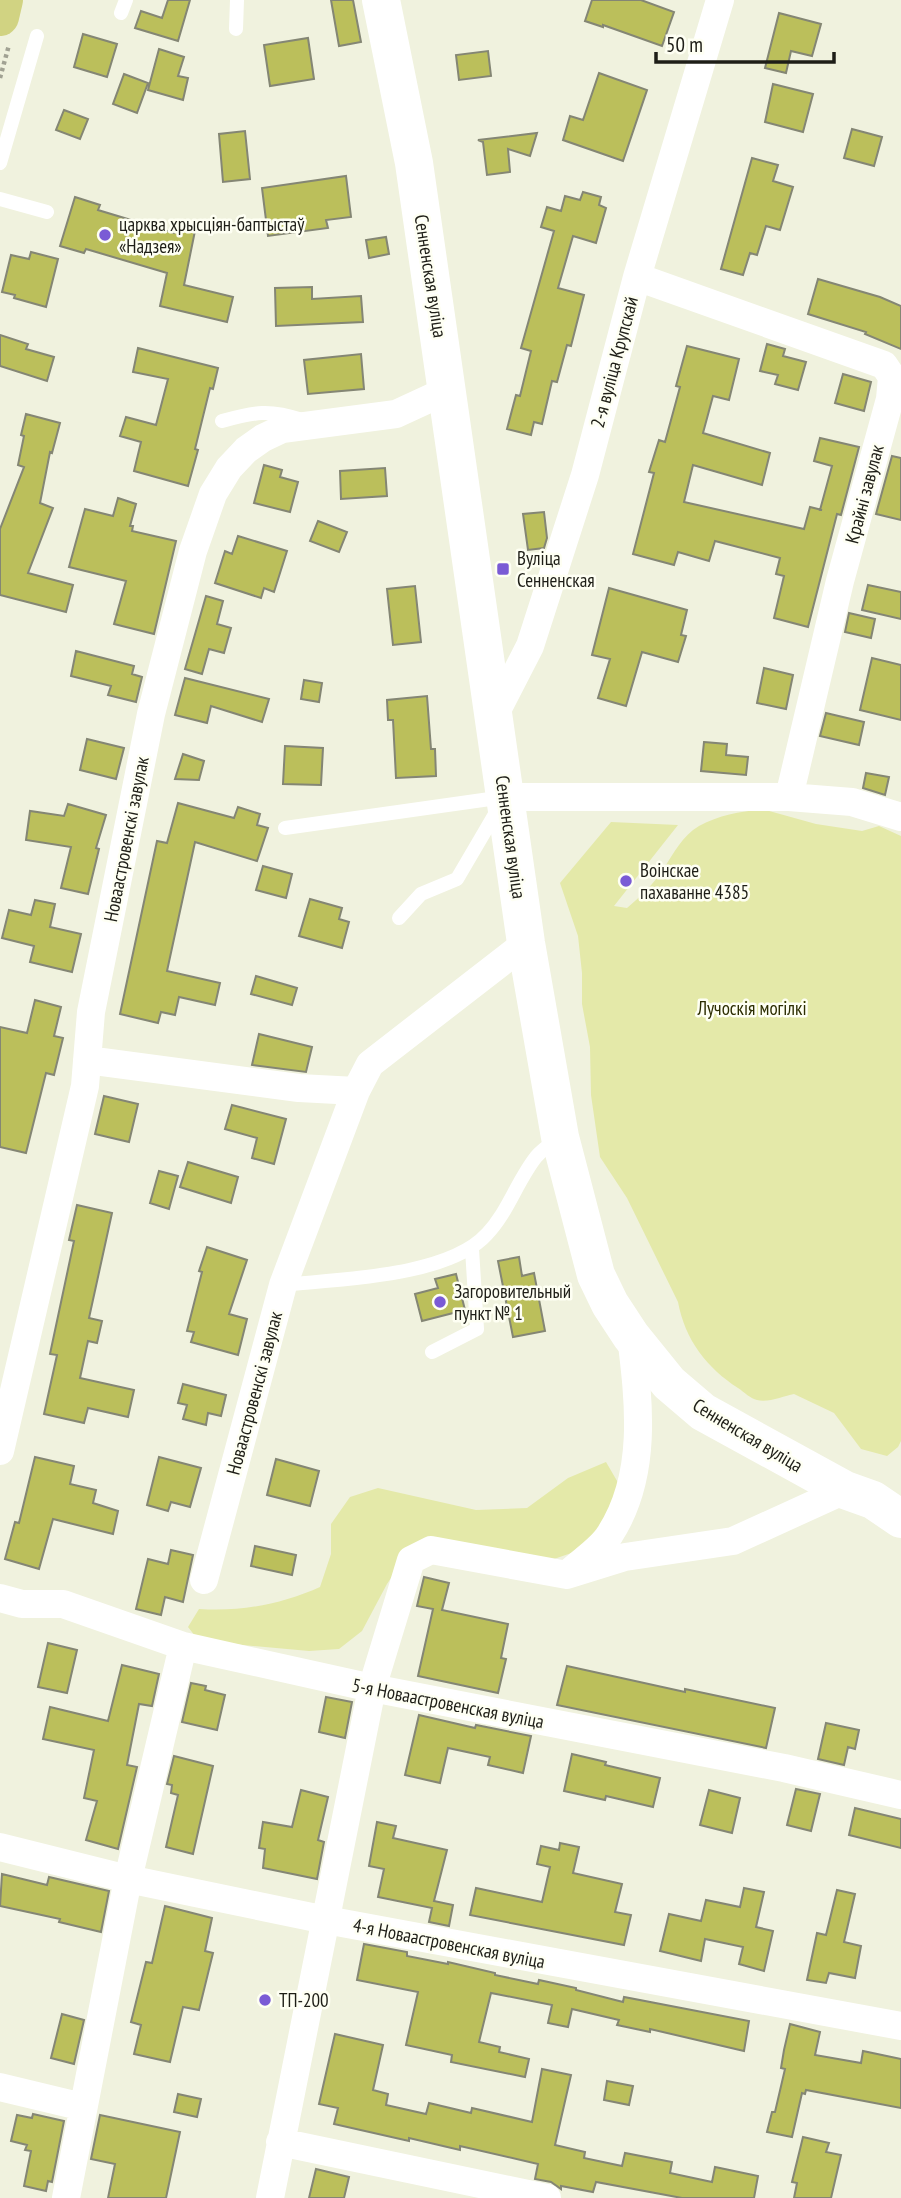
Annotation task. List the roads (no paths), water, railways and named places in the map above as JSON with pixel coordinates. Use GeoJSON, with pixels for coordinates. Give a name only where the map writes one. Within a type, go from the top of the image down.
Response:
{"type":"FeatureCollection","features":[{"type":"Feature","properties":{"kind":"main road"},"geometry":{"type":"LineString","coordinates":[[0,17],[4,0]]}},
{"type":"Feature","properties":{"kind":"street","name":"Сенненская вуліца"},"geometry":{"type":"LineString","coordinates":[[381,0],[414,163],[526,943],[560,1137],[596,1275],[610,1304],[631,1336],[669,1383],[703,1412],[845,1490],[873,1500],[901,1519]]}},
{"type":"Feature","properties":{"kind":"street","name":"2-я вуліца Крупскай"},"geometry":{"type":"LineString","coordinates":[[493,718],[530,646],[585,475],[636,277],[720,0]]}},
{"type":"Feature","properties":{"kind":"street","name":"Крайні завулак"},"geometry":{"type":"LineString","coordinates":[[636,277],[884,365],[892,377],[890,399],[840,581],[789,797]]}},
{"type":"Feature","properties":{"kind":"street","name":"Новаастровенскі завулак"},"geometry":{"type":"LineString","coordinates":[[0,1451],[85,1086],[91,1012],[151,713],[193,551],[213,494],[229,468],[246,450],[282,429],[396,414],[448,390]]}},
{"type":"Feature","properties":{"kind":"street"},"geometry":{"type":"LineString","coordinates":[[506,797],[789,797],[852,802],[901,817]]}},
{"type":"Feature","properties":{"kind":"street","name":"Новаастровенскі завулак"},"geometry":{"type":"LineString","coordinates":[[204,1580],[283,1284],[356,1091],[370,1064],[526,943]]}},
{"type":"Feature","properties":{"kind":"street"},"geometry":{"type":"LineString","coordinates":[[87,1060],[299,1088],[356,1091]]}},
{"type":"Feature","properties":{"kind":"street"},"geometry":{"type":"LineString","coordinates":[[567,1575],[610,1536],[634,1483],[639,1425],[631,1336]]}},
{"type":"Feature","properties":{"kind":"street"},"geometry":{"type":"LineString","coordinates":[[270,2198],[372,1688],[411,1560],[431,1550],[567,1575],[625,1557],[733,1541],[845,1490]]}},
{"type":"Feature","properties":{"kind":"street","name":"5-я Новаастровенская вуліца"},"geometry":{"type":"LineString","coordinates":[[0,1598],[22,1604],[62,1604],[183,1646],[372,1688],[784,1768],[901,1795]]}},
{"type":"Feature","properties":{"kind":"street"},"geometry":{"type":"LineString","coordinates":[[66,2198],[128,1879],[183,1646]]}},
{"type":"Feature","properties":{"kind":"street","name":"4-я Новаастровенская вуліца"},"geometry":{"type":"LineString","coordinates":[[0,1847],[128,1879],[326,1920],[901,2026]]}},
{"type":"Feature","properties":{"kind":"street"},"geometry":{"type":"LineString","coordinates":[[0,2087],[83,2107]]}},
{"type":"Feature","properties":{"kind":"street"},"geometry":{"type":"LineString","coordinates":[[281,2142],[547,2198]]}},
{"type":"Feature","properties":{"kind":"lane"},"geometry":{"type":"LineString","coordinates":[[236,29],[237,0]]}},
{"type":"Feature","properties":{"kind":"lane"},"geometry":{"type":"LineString","coordinates":[[0,163],[37,36]]}},
{"type":"Feature","properties":{"kind":"lane"},"geometry":{"type":"LineString","coordinates":[[0,199],[47,212]]}},
{"type":"Feature","properties":{"kind":"lane"},"geometry":{"type":"LineString","coordinates":[[222,421],[256,412],[269,412],[282,413],[320,425]]}},
{"type":"Feature","properties":{"kind":"lane"},"geometry":{"type":"LineString","coordinates":[[285,828],[506,797]]}},
{"type":"Feature","properties":{"kind":"lane"},"geometry":{"type":"LineString","coordinates":[[398,918],[421,894],[457,879],[506,797]]}},
{"type":"Feature","properties":{"kind":"lane"},"geometry":{"type":"LineString","coordinates":[[283,1284],[391,1274],[455,1257],[472,1249],[500,1219],[536,1156],[560,1137]]}},
{"type":"Feature","properties":{"kind":"lane"},"geometry":{"type":"LineString","coordinates":[[432,1352],[477,1329],[472,1249]]}},
{"type":"Feature","properties":{"kind":"place","name":"царква хрысціян-баптыстаў «Надзея»"},"geometry":{"type":"Point","coordinates":[105,235]}},
{"type":"Feature","properties":{"kind":"place","name":"Вуліца Сенненская"},"geometry":{"type":"Point","coordinates":[503,569]}},
{"type":"Feature","properties":{"kind":"place","name":"Воінскае пахаванне 4385"},"geometry":{"type":"Point","coordinates":[626,881]}},
{"type":"Feature","properties":{"kind":"place","name":"Загоровительный пункт № 1"},"geometry":{"type":"Point","coordinates":[440,1302]}},
{"type":"Feature","properties":{"kind":"place","name":"ТП-200"},"geometry":{"type":"Point","coordinates":[265,2000]}},
{"type":"Feature","properties":{"kind":"park label","name":"Лучоскія могілкі"},"geometry":{"type":"Point","coordinates":[752,1008]}}]}
